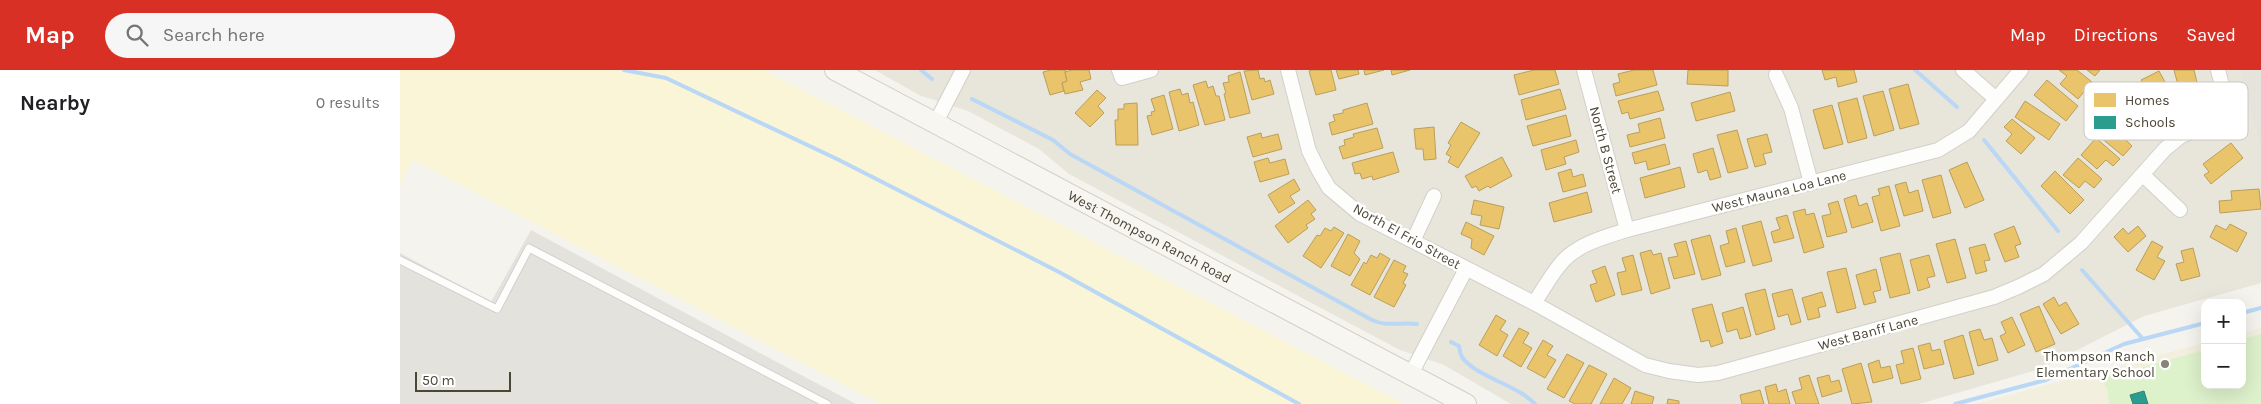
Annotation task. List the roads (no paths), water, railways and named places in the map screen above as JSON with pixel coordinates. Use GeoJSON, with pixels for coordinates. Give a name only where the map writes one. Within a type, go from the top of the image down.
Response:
{"type":"FeatureCollection","features":[{"type":"Feature","properties":{"kind":"main road","name":"West Thompson Ranch Road"},"geometry":{"type":"LineString","coordinates":[[835,70],[1466,404]]}},
{"type":"Feature","properties":{"kind":"street"},"geometry":{"type":"LineString","coordinates":[[934,124],[963,70]]}},
{"type":"Feature","properties":{"kind":"street"},"geometry":{"type":"LineString","coordinates":[[1120,74],[1150,70]]}},
{"type":"Feature","properties":{"kind":"street","name":"North El Frio Street"},"geometry":{"type":"LineString","coordinates":[[1288,70],[1309,151],[1330,188],[1360,214],[1466,269]]}},
{"type":"Feature","properties":{"kind":"street","name":"North B Street"},"geometry":{"type":"LineString","coordinates":[[1584,70],[1627,230]]}},
{"type":"Feature","properties":{"kind":"street"},"geometry":{"type":"LineString","coordinates":[[1963,70],[1996,99]]}},
{"type":"Feature","properties":{"kind":"street","name":"West Mauna Loa Lane"},"geometry":{"type":"LineString","coordinates":[[1534,304],[1563,261],[1590,242],[1627,230],[1938,150],[1968,131],[2021,70]]}},
{"type":"Feature","properties":{"kind":"street"},"geometry":{"type":"LineString","coordinates":[[1776,75],[1791,108],[1811,183]]}},
{"type":"Feature","properties":{"kind":"street","name":"West Banff Lane"},"geometry":{"type":"LineString","coordinates":[[1466,269],[1645,365],[1698,375],[1718,373],[1994,297],[2044,274],[2081,243],[2165,149],[2176,140]]}},
{"type":"Feature","properties":{"kind":"street"},"geometry":{"type":"LineString","coordinates":[[2143,175],[2180,210]]}},
{"type":"Feature","properties":{"kind":"street"},"geometry":{"type":"LineString","coordinates":[[1414,241],[1434,196]]}},
{"type":"Feature","properties":{"kind":"street"},"geometry":{"type":"LineString","coordinates":[[1411,374],[1466,269]]}},
{"type":"Feature","properties":{"kind":"lane"},"geometry":{"type":"LineString","coordinates":[[400,260],[497,309],[529,248],[827,404]]}},
{"type":"Feature","properties":{"kind":"waterway"},"geometry":{"type":"LineString","coordinates":[[624,70],[666,78],[837,159],[1059,272],[1299,404]]}},
{"type":"Feature","properties":{"kind":"waterway"},"geometry":{"type":"LineString","coordinates":[[921,70],[932,79]]}},
{"type":"Feature","properties":{"kind":"waterway"},"geometry":{"type":"LineString","coordinates":[[1915,70],[1957,107]]}},
{"type":"Feature","properties":{"kind":"waterway"},"geometry":{"type":"LineString","coordinates":[[972,99],[1053,140],[1070,154],[1372,320],[1389,324],[1417,324]]}},
{"type":"Feature","properties":{"kind":"waterway"},"geometry":{"type":"LineString","coordinates":[[1984,140],[2058,231]]}},
{"type":"Feature","properties":{"kind":"waterway"},"geometry":{"type":"LineString","coordinates":[[2082,270],[2143,339]]}},
{"type":"Feature","properties":{"kind":"waterway"},"geometry":{"type":"LineString","coordinates":[[2246,312],[2261,308]]}},
{"type":"Feature","properties":{"kind":"waterway"},"geometry":{"type":"LineString","coordinates":[[1955,404],[2046,380],[2124,344],[2201,324]]}},
{"type":"Feature","properties":{"kind":"waterway"},"geometry":{"type":"LineString","coordinates":[[1451,342],[1459,346],[1461,356],[1468,364],[1518,391],[1535,404]]}},
{"type":"Feature","properties":{"kind":"place","name":"Thompson Ranch Elementary School"},"geometry":{"type":"Point","coordinates":[2165,364]}}]}
